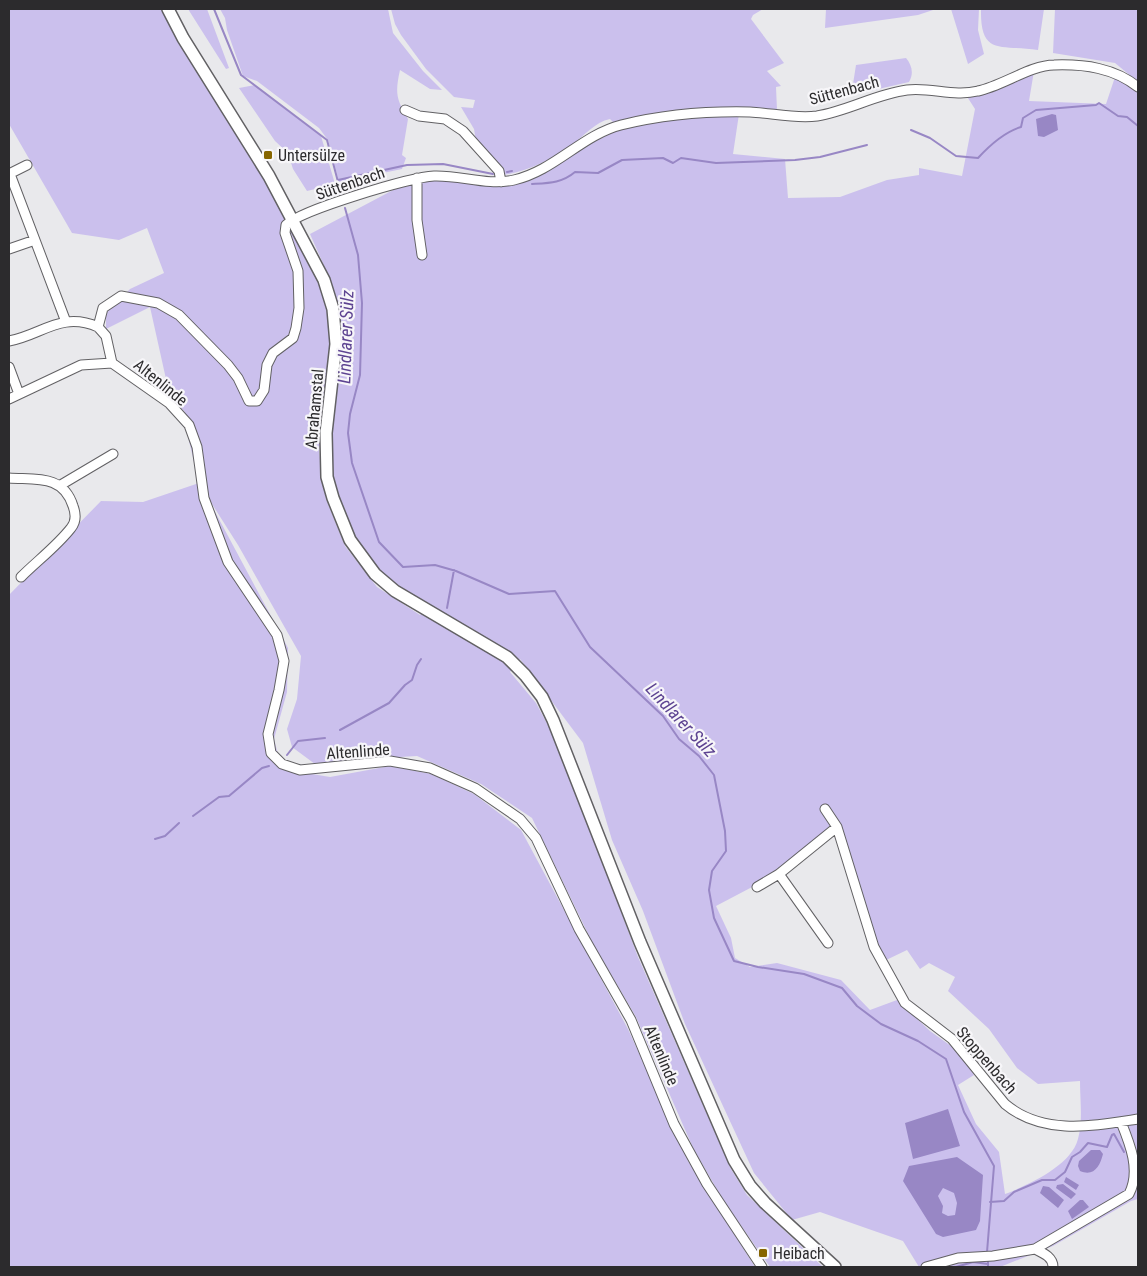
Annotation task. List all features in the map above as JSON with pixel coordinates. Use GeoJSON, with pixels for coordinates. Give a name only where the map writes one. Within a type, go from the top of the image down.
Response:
{"type":"FeatureCollection","features":[{"type":"Feature","properties":{"kind":"main road","name":"Abrahamstal"},"geometry":{"type":"LineString","coordinates":[[168,9],[183,38],[248,140],[293,219],[324,280],[333,309],[335,359],[327,416],[326,456],[333,498],[350,540],[376,574],[395,591],[507,657],[525,675],[542,697],[553,720],[640,942],[734,1160],[750,1186],[765,1203],[834,1267]]}},
{"type":"Feature","properties":{"kind":"street","name":"Süttenbach"},"geometry":{"type":"LineString","coordinates":[[293,219],[417,178],[445,176],[501,182],[534,173],[606,130],[633,122],[664,117],[739,112],[816,116],[906,90],[959,94],[975,92],[1050,65],[1108,70],[1122,75],[1138,87]]}},
{"type":"Feature","properties":{"kind":"street"},"geometry":{"type":"LineString","coordinates":[[405,110],[419,116],[445,119],[463,131],[499,171],[501,182]]}},
{"type":"Feature","properties":{"kind":"street"},"geometry":{"type":"LineString","coordinates":[[27,165],[9,174],[66,322]]}},
{"type":"Feature","properties":{"kind":"street"},"geometry":{"type":"LineString","coordinates":[[417,178],[417,220],[422,254]]}},
{"type":"Feature","properties":{"kind":"street"},"geometry":{"type":"LineString","coordinates":[[98,327],[103,308],[121,296],[135,297],[167,306],[186,322],[228,365],[238,378],[249,401],[257,401],[264,390],[268,365],[273,353],[293,338],[296,328],[299,308],[298,271],[285,233],[286,224],[293,219]]}},
{"type":"Feature","properties":{"kind":"street"},"geometry":{"type":"LineString","coordinates":[[9,249],[34,240]]}},
{"type":"Feature","properties":{"kind":"street"},"geometry":{"type":"LineString","coordinates":[[9,341],[19,339],[58,322],[84,322],[98,327],[106,336],[112,363]]}},
{"type":"Feature","properties":{"kind":"street","name":"Altenlinde"},"geometry":{"type":"LineString","coordinates":[[9,399],[81,365],[112,363],[169,403],[189,425],[196,447],[204,498],[228,562],[277,635],[284,661],[268,734],[271,753],[282,764],[300,770],[390,761],[430,768],[475,788],[520,819],[536,838],[579,929],[631,1020],[674,1124],[707,1184],[762,1267]]}},
{"type":"Feature","properties":{"kind":"street"},"geometry":{"type":"LineString","coordinates":[[9,367],[19,394]]}},
{"type":"Feature","properties":{"kind":"street"},"geometry":{"type":"LineString","coordinates":[[59,486],[113,454]]}},
{"type":"Feature","properties":{"kind":"street"},"geometry":{"type":"LineString","coordinates":[[9,478],[38,478],[59,486],[73,504],[74,522],[71,528],[21,577]]}},
{"type":"Feature","properties":{"kind":"street","name":"Stoppenbach"},"geometry":{"type":"LineString","coordinates":[[825,809],[837,827],[874,947],[905,1003],[952,1039],[1004,1104],[1015,1113],[1033,1121],[1077,1128],[1121,1122]]}},
{"type":"Feature","properties":{"kind":"street"},"geometry":{"type":"LineString","coordinates":[[757,887],[779,874],[837,827]]}},
{"type":"Feature","properties":{"kind":"street"},"geometry":{"type":"LineString","coordinates":[[779,874],[828,943]]}},
{"type":"Feature","properties":{"kind":"street"},"geometry":{"type":"LineString","coordinates":[[926,1267],[958,1258],[993,1256],[1035,1249],[1129,1194],[1132,1188],[1134,1173],[1132,1149],[1121,1122],[1138,1119]]}},
{"type":"Feature","properties":{"kind":"street"},"geometry":{"type":"LineString","coordinates":[[1035,1249],[1048,1256],[1053,1262],[1053,1267]]}},
{"type":"Feature","properties":{"kind":"shaded area"},"geometry":{"type":"Polygon","coordinates":[[[9,9],[161,9],[277,202],[315,274],[329,312],[331,351],[319,451],[326,499],[345,546],[377,587],[420,615],[426,607],[384,577],[366,555],[348,525],[335,488],[330,453],[342,335],[336,300],[310,234],[395,189],[439,179],[511,183],[634,122],[739,114],[733,154],[785,159],[788,198],[840,197],[887,180],[919,175],[919,168],[962,176],[975,109],[966,95],[1034,71],[1029,101],[1106,104],[1116,74],[1138,88],[1138,1199],[1131,1201],[1053,1246],[1000,1267],[919,1267],[903,1241],[820,1212],[792,1220],[754,1173],[685,1024],[643,911],[612,840],[583,743],[520,659],[510,672],[536,703],[557,742],[638,957],[731,1169],[747,1195],[823,1267],[770,1267],[723,1200],[693,1148],[636,1017],[592,942],[532,818],[481,784],[417,756],[366,759],[319,767],[292,747],[287,729],[297,699],[301,656],[238,545],[205,493],[288,648],[287,692],[274,739],[282,769],[330,777],[390,766],[431,774],[474,794],[521,830],[628,1029],[688,1161],[755,1267],[9,1267],[9,595],[101,501],[143,502],[199,483],[184,420],[185,412],[170,397],[150,307],[106,329],[106,313],[130,289],[164,273],[147,228],[119,240],[72,233],[9,124],[9,9]],[[837,828],[788,868],[716,906],[731,938],[735,958],[750,967],[777,963],[841,980],[870,1010],[897,1000],[930,1031],[958,1051],[974,1075],[958,1085],[976,1124],[999,1152],[1005,1194],[1036,1180],[1067,1158],[1074,1149],[1080,1132],[1080,1081],[1038,1084],[1017,1068],[989,1029],[948,991],[955,977],[929,963],[920,969],[907,950],[882,962],[837,828]]]}},
{"type":"Feature","properties":{"kind":"shaded area"},"geometry":{"type":"Polygon","coordinates":[[[188,9],[207,9],[229,68],[226,69],[188,9]]]}},
{"type":"Feature","properties":{"kind":"shaded area"},"geometry":{"type":"Polygon","coordinates":[[[220,9],[388,9],[393,33],[423,71],[442,90],[430,89],[400,70],[397,85],[398,96],[408,119],[402,155],[406,158],[402,169],[339,182],[328,140],[319,128],[257,81],[243,76],[227,30],[225,18],[220,9]]]}},
{"type":"Feature","properties":{"kind":"shaded area"},"geometry":{"type":"Polygon","coordinates":[[[391,9],[763,9],[753,15],[751,19],[784,63],[767,71],[781,86],[776,87],[777,110],[752,108],[678,112],[614,123],[610,119],[595,126],[572,145],[548,160],[531,168],[504,175],[476,141],[474,129],[461,107],[473,108],[475,100],[454,97],[426,69],[401,35],[395,24],[391,9]]]}},
{"type":"Feature","properties":{"kind":"shaded area"},"geometry":{"type":"Polygon","coordinates":[[[826,9],[936,9],[918,15],[825,28],[826,9]]]}},
{"type":"Feature","properties":{"kind":"shaded area"},"geometry":{"type":"Polygon","coordinates":[[[951,9],[979,9],[978,30],[984,54],[968,64],[951,9]]]}},
{"type":"Feature","properties":{"kind":"shaded area"},"geometry":{"type":"Polygon","coordinates":[[[981,9],[1044,9],[1038,50],[1003,47],[989,41],[984,35],[981,9]]]}},
{"type":"Feature","properties":{"kind":"shaded area"},"geometry":{"type":"Polygon","coordinates":[[[1055,9],[1138,9],[1138,82],[1115,63],[1053,53],[1055,9]]]}},
{"type":"Feature","properties":{"kind":"shaded area"},"geometry":{"type":"Polygon","coordinates":[[[906,58],[912,70],[909,82],[861,93],[855,90],[853,84],[856,65],[906,58]]]}},
{"type":"Feature","properties":{"kind":"shaded area"},"geometry":{"type":"Polygon","coordinates":[[[255,85],[321,136],[335,184],[307,191],[293,169],[288,153],[275,141],[239,88],[255,85]]]}},
{"type":"Feature","properties":{"kind":"shaded area"},"geometry":{"type":"Polygon","coordinates":[[[1052,114],[1056,115],[1058,130],[1044,137],[1038,136],[1036,119],[1052,114]]]}},
{"type":"Feature","properties":{"kind":"shaded area"},"geometry":{"type":"Polygon","coordinates":[[[948,1109],[960,1146],[913,1159],[905,1123],[948,1109]]]}},
{"type":"Feature","properties":{"kind":"shaded area"},"geometry":{"type":"Polygon","coordinates":[[[1091,1150],[1100,1150],[1103,1154],[1100,1163],[1096,1169],[1089,1173],[1080,1171],[1079,1161],[1091,1150]]]}},
{"type":"Feature","properties":{"kind":"shaded area"},"geometry":{"type":"Polygon","coordinates":[[[957,1157],[983,1175],[980,1221],[976,1230],[943,1237],[936,1234],[903,1181],[909,1166],[957,1157]],[[943,1188],[938,1196],[943,1206],[942,1213],[948,1216],[955,1215],[957,1203],[954,1193],[943,1188]]]}},
{"type":"Feature","properties":{"kind":"shaded area"},"geometry":{"type":"Polygon","coordinates":[[[1066,1177],[1079,1185],[1076,1190],[1064,1182],[1066,1177]]]}},
{"type":"Feature","properties":{"kind":"shaded area"},"geometry":{"type":"Polygon","coordinates":[[[1063,1184],[1076,1194],[1071,1199],[1056,1188],[1057,1185],[1063,1184]]]}},
{"type":"Feature","properties":{"kind":"shaded area"},"geometry":{"type":"Polygon","coordinates":[[[1043,1186],[1049,1187],[1064,1200],[1058,1208],[1040,1193],[1043,1186]]]}},
{"type":"Feature","properties":{"kind":"shaded area"},"geometry":{"type":"Polygon","coordinates":[[[1080,1200],[1083,1200],[1089,1207],[1072,1219],[1068,1211],[1080,1200]]]}},
{"type":"Feature","properties":{"kind":"waterway","name":"Lindlarer Sülz"},"geometry":{"type":"LineString","coordinates":[[214,9],[241,75],[327,140],[342,197]]}},
{"type":"Feature","properties":{"kind":"waterway"},"geometry":{"type":"LineString","coordinates":[[911,130],[930,138],[956,156],[978,158],[987,148],[1009,132],[1021,127],[1023,118],[1036,110],[1096,105],[1099,103],[1118,116],[1127,117],[1138,126]]}},
{"type":"Feature","properties":{"kind":"waterway"},"geometry":{"type":"LineString","coordinates":[[532,184],[550,183],[570,176],[575,172],[598,173],[622,160],[663,158],[673,163],[681,158],[716,163],[795,160],[820,157],[867,145]]}},
{"type":"Feature","properties":{"kind":"waterway"},"geometry":{"type":"LineString","coordinates":[[338,180],[407,165],[443,164],[493,174]]}},
{"type":"Feature","properties":{"kind":"waterway"},"geometry":{"type":"LineString","coordinates":[[507,172],[512,171]]}},
{"type":"Feature","properties":{"kind":"waterway","name":"Lindlarer Sülz"},"geometry":{"type":"LineString","coordinates":[[345,208],[358,255],[362,303],[360,375],[350,414],[348,433],[352,463],[379,542],[403,567],[435,565],[456,571],[509,594],[555,591],[590,647],[663,716],[679,739],[699,756],[714,775],[725,831],[726,851],[712,871],[709,890],[714,918],[734,961],[758,967],[804,974],[842,988],[857,1006],[881,1024],[918,1041],[946,1059],[964,1112],[994,1166],[987,1252]]}},
{"type":"Feature","properties":{"kind":"waterway"},"geometry":{"type":"LineString","coordinates":[[447,608],[454,570]]}},
{"type":"Feature","properties":{"kind":"waterway"},"geometry":{"type":"LineString","coordinates":[[340,730],[389,703],[412,680],[421,659]]}},
{"type":"Feature","properties":{"kind":"waterway"},"geometry":{"type":"LineString","coordinates":[[287,755],[298,741],[325,738]]}},
{"type":"Feature","properties":{"kind":"waterway"},"geometry":{"type":"LineString","coordinates":[[193,816],[219,797],[229,796],[262,768],[269,766]]}},
{"type":"Feature","properties":{"kind":"waterway"},"geometry":{"type":"LineString","coordinates":[[155,839],[165,836],[179,823]]}},
{"type":"Feature","properties":{"kind":"waterway","name":"Heibach"},"geometry":{"type":"LineString","coordinates":[[990,1202],[1004,1201],[1014,1192],[1042,1180],[1055,1180],[1065,1172],[1072,1157],[1080,1152],[1088,1143],[1107,1147],[1114,1134],[1124,1152]]}},
{"type":"Feature","properties":{"kind":"waterway","name":"Lindlarer Sülz"},"geometry":{"type":"LineString","coordinates":[[988,1260],[988,1267]]}},
{"type":"Feature","properties":{"kind":"waterway"},"geometry":{"type":"LineString","coordinates":[[956,1267],[973,1262],[988,1264]]}},
{"type":"Feature","properties":{"kind":"place","name":"Untersülze"},"geometry":{"type":"Point","coordinates":[268,155]}},
{"type":"Feature","properties":{"kind":"place","name":"Heibach"},"geometry":{"type":"Point","coordinates":[763,1253]}}]}
